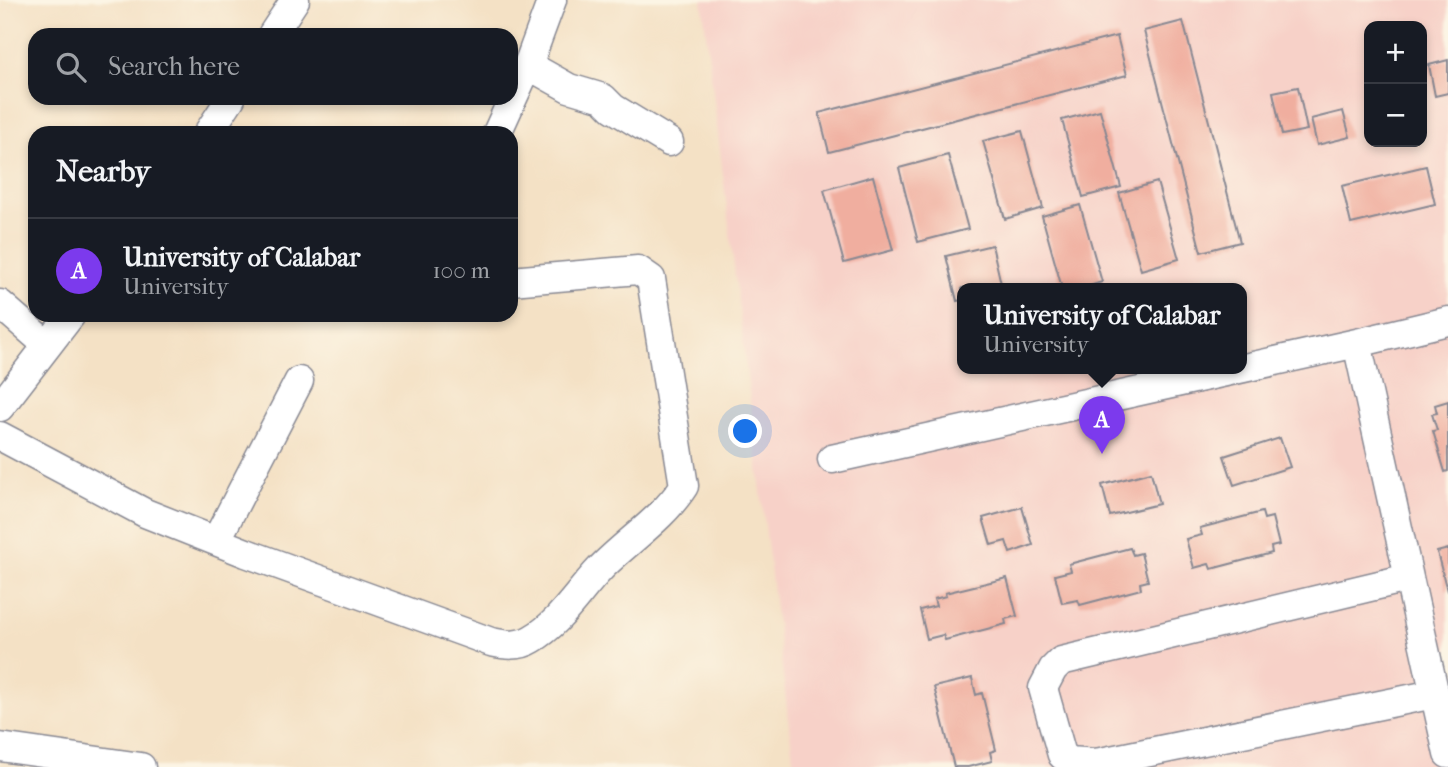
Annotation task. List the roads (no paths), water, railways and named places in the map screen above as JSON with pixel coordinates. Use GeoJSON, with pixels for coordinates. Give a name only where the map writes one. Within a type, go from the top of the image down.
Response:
{"type":"FeatureCollection","features":[{"type":"Feature","properties":{"kind":"street"},"geometry":{"type":"LineString","coordinates":[[277,28],[295,0]]}},
{"type":"Feature","properties":{"kind":"street"},"geometry":{"type":"LineString","coordinates":[[518,87],[552,0]]}},
{"type":"Feature","properties":{"kind":"street"},"geometry":{"type":"LineString","coordinates":[[528,65],[569,88],[603,98],[613,108],[669,142]]}},
{"type":"Feature","properties":{"kind":"street"},"geometry":{"type":"LineString","coordinates":[[213,126],[226,105]]}},
{"type":"Feature","properties":{"kind":"street"},"geometry":{"type":"LineString","coordinates":[[500,126],[510,105]]}},
{"type":"Feature","properties":{"kind":"street"},"geometry":{"type":"LineString","coordinates":[[0,436],[145,513],[216,541],[491,642],[513,646],[530,641],[546,630],[600,569],[674,501],[684,486],[651,279],[638,270],[518,280]]}},
{"type":"Feature","properties":{"kind":"street"},"geometry":{"type":"LineString","coordinates":[[0,304],[47,345]]}},
{"type":"Feature","properties":{"kind":"street"},"geometry":{"type":"LineString","coordinates":[[1247,367],[1448,321]]}},
{"type":"Feature","properties":{"kind":"street"},"geometry":{"type":"LineString","coordinates":[[0,407],[65,322]]}},
{"type":"Feature","properties":{"kind":"street"},"geometry":{"type":"LineString","coordinates":[[1357,343],[1448,754]]}},
{"type":"Feature","properties":{"kind":"street"},"geometry":{"type":"LineString","coordinates":[[832,459],[1217,374]]}},
{"type":"Feature","properties":{"kind":"street"},"geometry":{"type":"LineString","coordinates":[[216,541],[299,382]]}},
{"type":"Feature","properties":{"kind":"street"},"geometry":{"type":"LineString","coordinates":[[1408,578],[1061,661],[1053,669],[1043,688],[1062,755],[1070,761],[1096,763],[1434,694]]}},
{"type":"Feature","properties":{"kind":"street"},"geometry":{"type":"LineString","coordinates":[[0,747],[141,767]]}},
{"type":"Feature","properties":{"kind":"place","name":"University of Calabar"},"geometry":{"type":"Point","coordinates":[1102,454]}}]}
